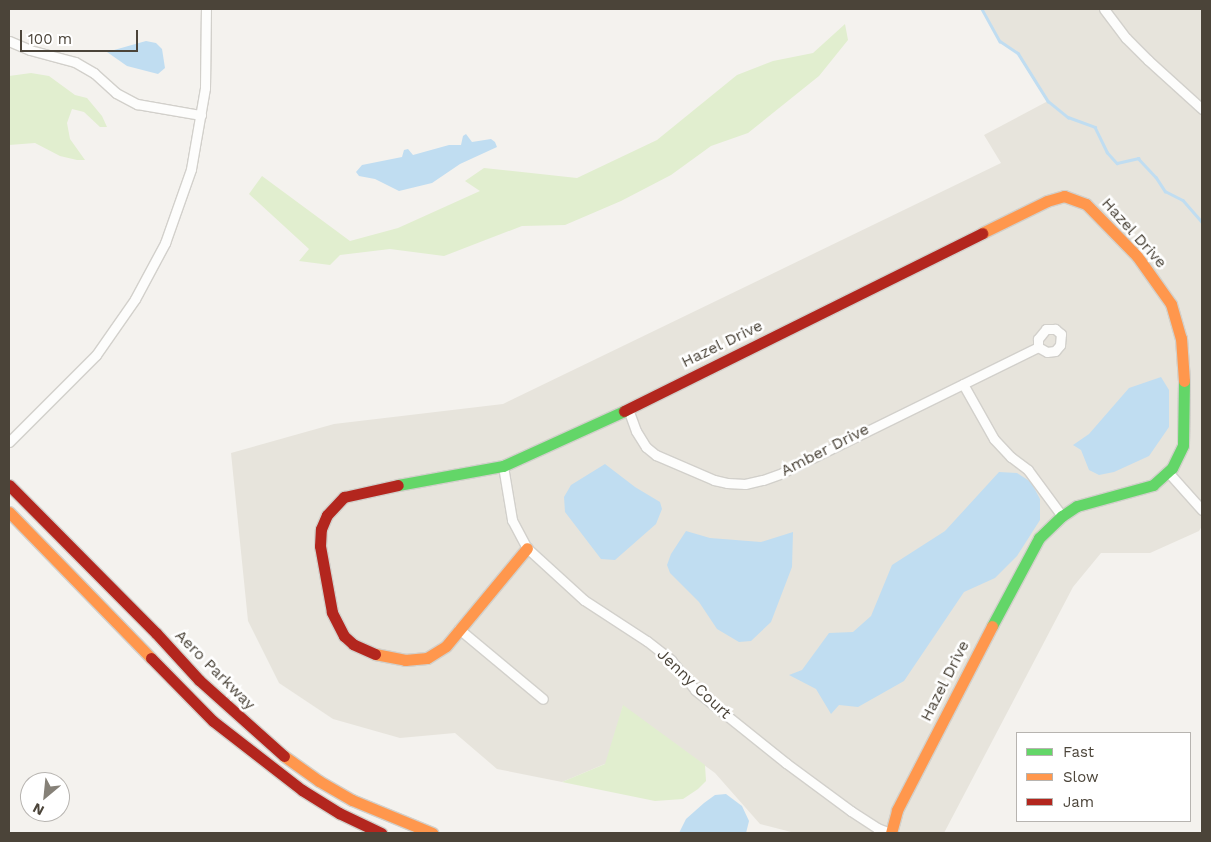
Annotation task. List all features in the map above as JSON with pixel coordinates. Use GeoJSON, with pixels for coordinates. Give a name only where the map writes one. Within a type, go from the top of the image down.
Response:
{"type":"FeatureCollection","features":[{"type":"Feature","properties":{"kind":"street"},"geometry":{"type":"LineString","coordinates":[[9,442],[96,355],[135,299],[165,243],[191,170],[201,114],[206,63],[206,9]]}},
{"type":"Feature","properties":{"kind":"street"},"geometry":{"type":"LineString","coordinates":[[1104,9],[1126,38],[1202,108]]}},
{"type":"Feature","properties":{"kind":"street"},"geometry":{"type":"LineString","coordinates":[[9,41],[30,50],[75,62],[94,73],[116,93],[137,104],[201,114]]}},
{"type":"Feature","properties":{"kind":"street","name":"Hazel Drive"},"geometry":{"type":"LineString","coordinates":[[526,548],[446,646],[437,654],[416,660],[372,654],[353,644],[338,627],[332,612],[320,546],[321,529],[335,505],[344,497],[360,492],[503,466],[628,410],[1047,201],[1064,196],[1086,204],[1137,256],[1170,304],[1181,338],[1184,375],[1182,445],[1178,458],[1168,472],[1152,486],[1077,506],[1062,516],[1039,538],[897,810],[890,833]]}},
{"type":"Feature","properties":{"kind":"street","name":"Amber Drive"},"geometry":{"type":"LineString","coordinates":[[628,410],[636,431],[646,447],[656,455],[714,480],[727,484],[745,484],[764,480],[782,472],[1038,347]]}},
{"type":"Feature","properties":{"kind":"street"},"geometry":{"type":"LineString","coordinates":[[963,384],[994,439],[1011,457],[1028,470],[1062,516]]}},
{"type":"Feature","properties":{"kind":"street"},"geometry":{"type":"LineString","coordinates":[[503,466],[512,520],[526,548]]}},
{"type":"Feature","properties":{"kind":"street"},"geometry":{"type":"LineString","coordinates":[[1168,472],[1202,510]]}},
{"type":"Feature","properties":{"kind":"street","name":"Aero Parkway"},"geometry":{"type":"LineString","coordinates":[[9,485],[199,680],[286,758],[319,781],[352,800],[384,815],[432,833]]}},
{"type":"Feature","properties":{"kind":"street"},"geometry":{"type":"LineString","coordinates":[[9,512],[213,721],[302,790],[339,813],[381,833]]}},
{"type":"Feature","properties":{"kind":"street"},"geometry":{"type":"LineString","coordinates":[[9,526],[28,532]]}},
{"type":"Feature","properties":{"kind":"street","name":"Jenny Court"},"geometry":{"type":"LineString","coordinates":[[526,548],[606,617],[647,641],[671,660],[695,690],[786,763],[850,811],[877,828],[890,833]]}},
{"type":"Feature","properties":{"kind":"street"},"geometry":{"type":"LineString","coordinates":[[459,630],[543,699]]}},
{"type":"Feature","properties":{"kind":"shaded area"},"geometry":{"type":"Polygon","coordinates":[[[982,9],[1202,9],[1202,526],[1199,531],[1150,553],[1101,553],[1073,587],[944,833],[795,833],[760,824],[715,773],[623,706],[607,763],[562,782],[497,769],[455,733],[400,738],[333,719],[279,683],[248,621],[231,453],[334,424],[503,404],[1001,163],[984,135],[1048,101],[1018,53],[1000,41],[982,9]]]}},
{"type":"Feature","properties":{"kind":"green space"},"geometry":{"type":"Polygon","coordinates":[[[845,24],[848,40],[819,76],[748,133],[711,146],[671,175],[621,201],[565,225],[522,226],[444,256],[390,249],[340,255],[330,265],[299,261],[309,249],[249,194],[262,176],[350,241],[398,228],[480,191],[465,181],[484,168],[577,178],[657,140],[737,75],[773,61],[813,53],[845,24]]]}},
{"type":"Feature","properties":{"kind":"green space"},"geometry":{"type":"Polygon","coordinates":[[[31,73],[49,76],[75,95],[87,98],[102,116],[107,127],[100,127],[84,112],[72,109],[67,123],[70,139],[85,160],[60,156],[35,143],[9,145],[9,76],[31,73]]]}},
{"type":"Feature","properties":{"kind":"green space"},"geometry":{"type":"Polygon","coordinates":[[[623,705],[705,765],[706,781],[698,789],[683,799],[655,801],[562,782],[605,764],[623,705]]]}},
{"type":"Feature","properties":{"kind":"water"},"geometry":{"type":"Polygon","coordinates":[[[146,41],[156,43],[162,49],[165,68],[158,74],[127,66],[107,52],[146,41]]]}},
{"type":"Feature","properties":{"kind":"water"},"geometry":{"type":"Polygon","coordinates":[[[466,134],[472,142],[491,139],[497,147],[460,164],[432,183],[399,191],[375,179],[359,176],[356,172],[362,165],[402,157],[404,150],[408,149],[413,155],[449,145],[461,145],[463,136],[466,134]]]}},
{"type":"Feature","properties":{"kind":"water"},"geometry":{"type":"Polygon","coordinates":[[[1161,377],[1169,390],[1169,427],[1149,456],[1114,472],[1099,475],[1089,470],[1081,450],[1073,445],[1089,434],[1129,388],[1161,377]]]}},
{"type":"Feature","properties":{"kind":"water"},"geometry":{"type":"Polygon","coordinates":[[[605,464],[635,487],[660,502],[662,509],[656,524],[615,560],[601,559],[565,512],[564,497],[571,485],[605,464]]]}},
{"type":"Feature","properties":{"kind":"water"},"geometry":{"type":"Polygon","coordinates":[[[999,472],[1017,473],[1031,482],[1040,499],[1040,520],[1017,556],[995,578],[964,592],[904,681],[858,707],[839,705],[831,714],[816,689],[789,675],[802,670],[829,633],[853,632],[871,616],[892,565],[945,531],[999,472]]]}},
{"type":"Feature","properties":{"kind":"water"},"geometry":{"type":"Polygon","coordinates":[[[686,531],[710,538],[761,542],[793,532],[792,567],[771,622],[751,641],[739,642],[717,629],[699,602],[670,573],[667,565],[671,554],[686,531]]]}},
{"type":"Feature","properties":{"kind":"water"},"geometry":{"type":"Polygon","coordinates":[[[726,794],[742,806],[749,821],[746,833],[679,833],[686,819],[704,803],[715,795],[726,794]]]}},
{"type":"Feature","properties":{"kind":"waterway"},"geometry":{"type":"LineString","coordinates":[[982,9],[1000,41],[1018,53],[1048,101],[1068,117],[1095,127],[1107,152],[1117,163],[1138,158],[1156,177],[1165,191],[1183,200],[1202,222]]}},
{"type":"Feature","properties":{"kind":"traffic: fast"},"geometry":{"type":"LineString","coordinates":[[992,626],[1039,538],[1062,516],[1077,506],[1153,485],[1172,468],[1183,445],[1184,381]]}},
{"type":"Feature","properties":{"kind":"traffic: fast"},"geometry":{"type":"LineString","coordinates":[[398,485],[503,466],[624,411]]}},
{"type":"Feature","properties":{"kind":"traffic: slow"},"geometry":{"type":"LineString","coordinates":[[982,233],[1047,201],[1064,196],[1086,204],[1137,256],[1171,304],[1181,338],[1184,381]]}},
{"type":"Feature","properties":{"kind":"traffic: slow"},"geometry":{"type":"LineString","coordinates":[[9,512],[151,658]]}},
{"type":"Feature","properties":{"kind":"traffic: slow"},"geometry":{"type":"LineString","coordinates":[[375,654],[405,660],[427,658],[446,646],[527,548]]}},
{"type":"Feature","properties":{"kind":"traffic: slow"},"geometry":{"type":"LineString","coordinates":[[891,833],[897,810],[992,626]]}},
{"type":"Feature","properties":{"kind":"traffic: slow"},"geometry":{"type":"LineString","coordinates":[[284,756],[319,781],[352,800],[432,833]]}},
{"type":"Feature","properties":{"kind":"traffic: jam"},"geometry":{"type":"LineString","coordinates":[[624,411],[982,233]]}},
{"type":"Feature","properties":{"kind":"traffic: jam"},"geometry":{"type":"LineString","coordinates":[[9,485],[156,633],[199,680],[284,756]]}},
{"type":"Feature","properties":{"kind":"traffic: jam"},"geometry":{"type":"LineString","coordinates":[[375,654],[353,644],[344,636],[332,612],[320,546],[321,529],[327,515],[344,497],[398,485]]}},
{"type":"Feature","properties":{"kind":"traffic: jam"},"geometry":{"type":"LineString","coordinates":[[151,658],[213,721],[302,790],[339,813],[381,833]]}}]}
